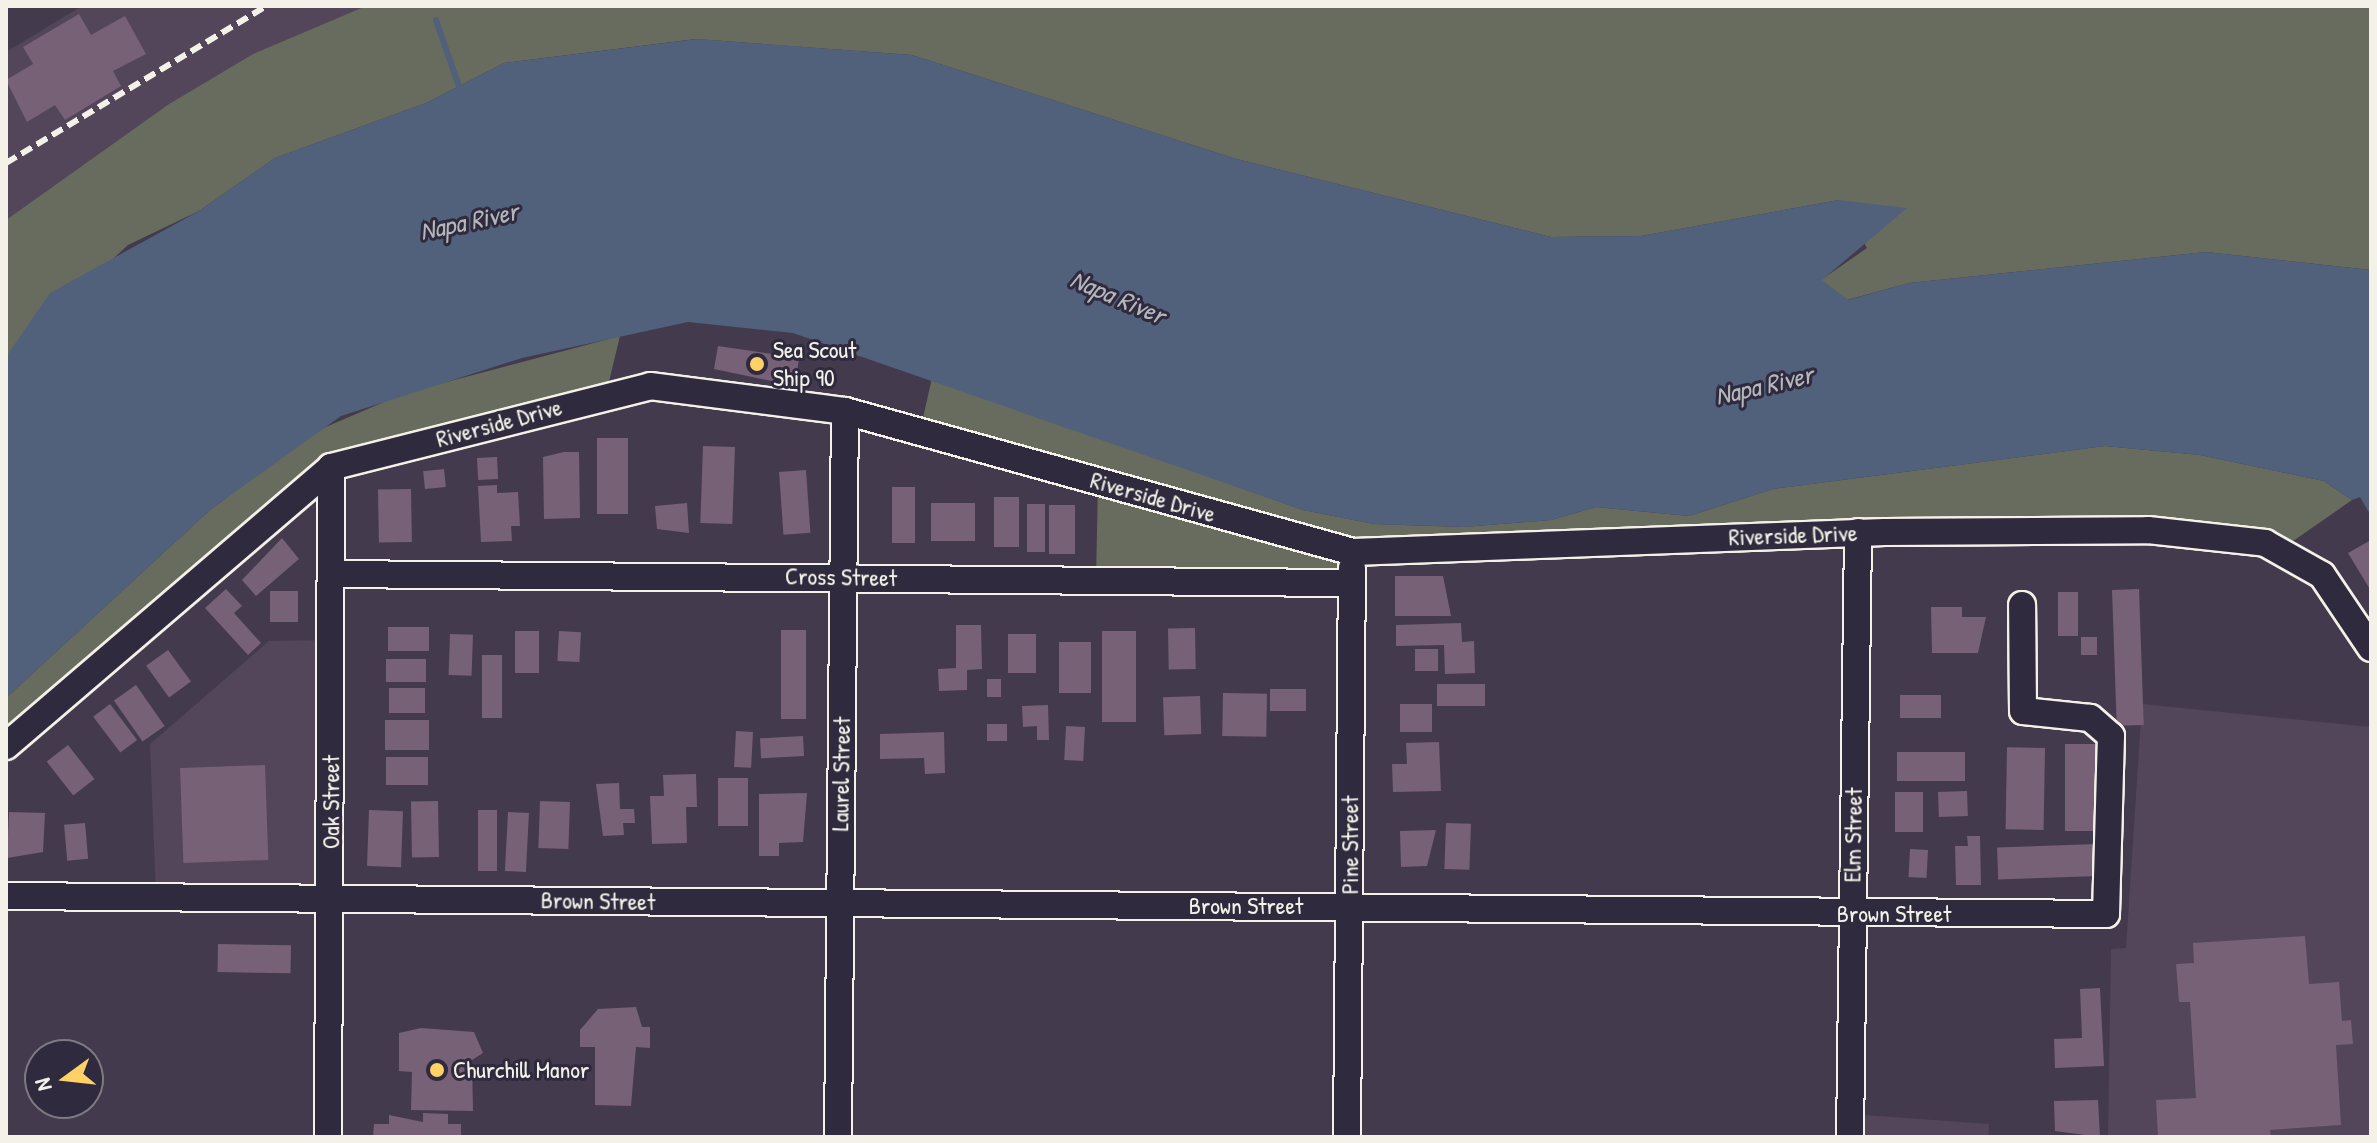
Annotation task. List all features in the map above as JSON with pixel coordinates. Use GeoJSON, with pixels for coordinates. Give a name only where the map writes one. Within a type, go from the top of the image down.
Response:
{"type":"FeatureCollection","features":[{"type":"Feature","properties":{"kind":"street","name":"Riverside Drive"},"geometry":{"type":"LineString","coordinates":[[6,746],[331,467],[650,386],[845,411],[1353,552],[1858,532],[2148,530],[2265,543],[2322,575],[2371,648]]}},
{"type":"Feature","properties":{"kind":"street","name":"Laurel Street"},"geometry":{"type":"LineString","coordinates":[[838,1137],[845,411]]}},
{"type":"Feature","properties":{"kind":"street","name":"Oak Street"},"geometry":{"type":"LineString","coordinates":[[328,1137],[331,467]]}},
{"type":"Feature","properties":{"kind":"street","name":"Elm Street"},"geometry":{"type":"LineString","coordinates":[[1850,1137],[1858,532]]}},
{"type":"Feature","properties":{"kind":"street","name":"Pine Street"},"geometry":{"type":"LineString","coordinates":[[1347,1137],[1353,552]]}},
{"type":"Feature","properties":{"kind":"street","name":"Cross Street"},"geometry":{"type":"LineString","coordinates":[[331,574],[1352,583]]}},
{"type":"Feature","properties":{"kind":"street","name":"Brown Street"},"geometry":{"type":"LineString","coordinates":[[6,896],[2106,914],[2111,736],[2090,718],[2023,711],[2022,605]]}},
{"type":"Feature","properties":{"kind":"shaded area"},"geometry":{"type":"Polygon","coordinates":[[[82,6],[366,6],[253,54],[169,104],[6,220],[6,52],[82,6]]]}},
{"type":"Feature","properties":{"kind":"shaded area"},"geometry":{"type":"Polygon","coordinates":[[[335,640],[331,898],[156,897],[150,744],[269,641],[335,640]]]}},
{"type":"Feature","properties":{"kind":"shaded area"},"geometry":{"type":"Polygon","coordinates":[[[2142,704],[2371,727],[2371,1137],[2108,1137],[2111,949],[2126,948],[2142,704]]]}},
{"type":"Feature","properties":{"kind":"shaded area"},"geometry":{"type":"Polygon","coordinates":[[[1850,1114],[1989,1124],[1988,1137],[1850,1137],[1850,1114]]]}},
{"type":"Feature","properties":{"kind":"green space"},"geometry":{"type":"Polygon","coordinates":[[[366,6],[2371,6],[2371,270],[2206,252],[1909,283],[1847,300],[1821,280],[1867,248],[1839,200],[1641,236],[1551,237],[1233,158],[912,55],[696,39],[504,63],[426,103],[275,158],[199,211],[128,245],[6,357],[6,220],[169,104],[253,54],[366,6]]]}},
{"type":"Feature","properties":{"kind":"green space"},"geometry":{"type":"Polygon","coordinates":[[[620,336],[606,394],[331,467],[6,746],[6,698],[211,509],[321,429],[405,393],[620,336]]]}},
{"type":"Feature","properties":{"kind":"green space"},"geometry":{"type":"Polygon","coordinates":[[[932,378],[1303,510],[1374,524],[1463,527],[1551,520],[1596,507],[1689,516],[1773,489],[2105,446],[2200,455],[2324,481],[2352,500],[2279,551],[2148,530],[1353,552],[1352,583],[1096,580],[1098,481],[920,431],[932,378]]]}},
{"type":"Feature","properties":{"kind":"water","name":"Napa River"},"geometry":{"type":"Polygon","coordinates":[[[697,39],[912,55],[1233,158],[1551,237],[1641,236],[1839,200],[1907,208],[1822,280],[1848,300],[1909,283],[2206,252],[2371,270],[2371,516],[2360,497],[2352,500],[2324,481],[2200,455],[2105,446],[1773,489],[1689,516],[1596,507],[1551,520],[1463,527],[1374,524],[1303,510],[793,333],[688,322],[522,358],[341,416],[211,509],[6,698],[6,357],[50,293],[199,211],[275,158],[426,103],[504,63],[697,39]]]}},
{"type":"Feature","properties":{"kind":"building"},"geometry":{"type":"Polygon","coordinates":[[[79,14],[91,35],[125,16],[146,54],[113,71],[121,86],[65,120],[55,105],[27,122],[6,80],[33,64],[23,47],[79,14]]]}},
{"type":"Feature","properties":{"kind":"building","name":"Sea Scout Ship 90"},"geometry":{"type":"Polygon","coordinates":[[[718,346],[799,358],[795,386],[714,369],[718,346]]]}},
{"type":"Feature","properties":{"kind":"building"},"geometry":{"type":"Polygon","coordinates":[[[597,438],[628,438],[628,514],[597,514],[597,438]]]}},
{"type":"Feature","properties":{"kind":"building"},"geometry":{"type":"Polygon","coordinates":[[[703,446],[735,447],[732,524],[700,523],[703,446]]]}},
{"type":"Feature","properties":{"kind":"building"},"geometry":{"type":"Polygon","coordinates":[[[579,452],[580,518],[544,519],[543,457],[579,452]]]}},
{"type":"Feature","properties":{"kind":"building"},"geometry":{"type":"Polygon","coordinates":[[[497,457],[498,479],[478,480],[477,458],[497,457]]]}},
{"type":"Feature","properties":{"kind":"building"},"geometry":{"type":"Polygon","coordinates":[[[444,469],[446,487],[425,489],[423,471],[444,469]]]}},
{"type":"Feature","properties":{"kind":"building"},"geometry":{"type":"Polygon","coordinates":[[[806,470],[810,533],[783,535],[779,472],[806,470]]]}},
{"type":"Feature","properties":{"kind":"building"},"geometry":{"type":"Polygon","coordinates":[[[497,485],[497,493],[518,492],[520,526],[511,526],[512,541],[481,542],[478,486],[497,485]]]}},
{"type":"Feature","properties":{"kind":"building"},"geometry":{"type":"Polygon","coordinates":[[[892,487],[915,487],[915,543],[892,543],[892,487]]]}},
{"type":"Feature","properties":{"kind":"building"},"geometry":{"type":"Polygon","coordinates":[[[411,489],[412,542],[379,543],[378,490],[411,489]]]}},
{"type":"Feature","properties":{"kind":"building"},"geometry":{"type":"Polygon","coordinates":[[[994,497],[1019,497],[1019,547],[994,547],[994,497]]]}},
{"type":"Feature","properties":{"kind":"building"},"geometry":{"type":"Polygon","coordinates":[[[687,503],[689,533],[657,529],[655,506],[687,503]]]}},
{"type":"Feature","properties":{"kind":"building"},"geometry":{"type":"Polygon","coordinates":[[[931,503],[975,503],[975,541],[931,541],[931,503]]]}},
{"type":"Feature","properties":{"kind":"building"},"geometry":{"type":"Polygon","coordinates":[[[1027,504],[1045,504],[1045,552],[1027,552],[1027,504]]]}},
{"type":"Feature","properties":{"kind":"building"},"geometry":{"type":"Polygon","coordinates":[[[1049,505],[1075,505],[1075,554],[1049,554],[1049,505]]]}},
{"type":"Feature","properties":{"kind":"building"},"geometry":{"type":"Polygon","coordinates":[[[282,538],[299,559],[256,596],[242,580],[282,538]]]}},
{"type":"Feature","properties":{"kind":"building"},"geometry":{"type":"Polygon","coordinates":[[[2371,540],[2371,591],[2348,553],[2371,540]]]}},
{"type":"Feature","properties":{"kind":"building"},"geometry":{"type":"Polygon","coordinates":[[[1395,576],[1443,576],[1451,616],[1395,616],[1395,576]]]}},
{"type":"Feature","properties":{"kind":"building"},"geometry":{"type":"Polygon","coordinates":[[[226,589],[242,606],[234,613],[261,643],[248,655],[205,608],[226,589]]]}},
{"type":"Feature","properties":{"kind":"building"},"geometry":{"type":"Polygon","coordinates":[[[2139,589],[2144,725],[2117,726],[2112,590],[2139,589]]]}},
{"type":"Feature","properties":{"kind":"building"},"geometry":{"type":"Polygon","coordinates":[[[270,591],[298,591],[298,622],[270,622],[270,591]]]}},
{"type":"Feature","properties":{"kind":"building"},"geometry":{"type":"Polygon","coordinates":[[[2058,592],[2078,592],[2078,636],[2058,636],[2058,592]]]}},
{"type":"Feature","properties":{"kind":"building"},"geometry":{"type":"Polygon","coordinates":[[[1931,607],[1962,607],[1962,617],[1986,617],[1978,653],[1932,653],[1931,607]]]}},
{"type":"Feature","properties":{"kind":"building"},"geometry":{"type":"Polygon","coordinates":[[[1461,623],[1462,642],[1474,641],[1475,673],[1445,674],[1444,645],[1396,646],[1396,625],[1461,623]]]}},
{"type":"Feature","properties":{"kind":"building"},"geometry":{"type":"Polygon","coordinates":[[[956,625],[981,625],[982,669],[967,670],[967,690],[939,691],[938,669],[956,668],[956,625]]]}},
{"type":"Feature","properties":{"kind":"building"},"geometry":{"type":"Polygon","coordinates":[[[388,627],[429,627],[429,651],[388,651],[388,627]]]}},
{"type":"Feature","properties":{"kind":"building"},"geometry":{"type":"Polygon","coordinates":[[[1168,628],[1195,628],[1196,669],[1169,669],[1168,628]]]}},
{"type":"Feature","properties":{"kind":"building"},"geometry":{"type":"Polygon","coordinates":[[[781,630],[806,630],[806,719],[781,719],[781,630]]]}},
{"type":"Feature","properties":{"kind":"building"},"geometry":{"type":"Polygon","coordinates":[[[515,631],[539,631],[539,673],[515,673],[515,631]]]}},
{"type":"Feature","properties":{"kind":"building"},"geometry":{"type":"Polygon","coordinates":[[[559,631],[581,632],[579,662],[557,661],[559,631]]]}},
{"type":"Feature","properties":{"kind":"building"},"geometry":{"type":"Polygon","coordinates":[[[1102,631],[1136,631],[1136,722],[1102,722],[1102,631]]]}},
{"type":"Feature","properties":{"kind":"building"},"geometry":{"type":"Polygon","coordinates":[[[450,634],[473,635],[472,676],[449,675],[450,634]]]}},
{"type":"Feature","properties":{"kind":"building"},"geometry":{"type":"Polygon","coordinates":[[[1008,634],[1036,634],[1036,673],[1008,673],[1008,634]]]}},
{"type":"Feature","properties":{"kind":"building"},"geometry":{"type":"Polygon","coordinates":[[[2081,637],[2097,637],[2097,655],[2081,655],[2081,637]]]}},
{"type":"Feature","properties":{"kind":"building"},"geometry":{"type":"Polygon","coordinates":[[[1059,642],[1091,642],[1091,693],[1059,693],[1059,642]]]}},
{"type":"Feature","properties":{"kind":"building"},"geometry":{"type":"Polygon","coordinates":[[[1415,649],[1438,649],[1438,671],[1415,671],[1415,649]]]}},
{"type":"Feature","properties":{"kind":"building"},"geometry":{"type":"Polygon","coordinates":[[[168,650],[191,682],[169,697],[146,666],[168,650]]]}},
{"type":"Feature","properties":{"kind":"building"},"geometry":{"type":"Polygon","coordinates":[[[482,655],[502,655],[502,718],[482,718],[482,655]]]}},
{"type":"Feature","properties":{"kind":"building"},"geometry":{"type":"Polygon","coordinates":[[[386,659],[426,659],[426,682],[386,682],[386,659]]]}},
{"type":"Feature","properties":{"kind":"building"},"geometry":{"type":"Polygon","coordinates":[[[987,679],[1001,679],[1001,697],[987,697],[987,679]]]}},
{"type":"Feature","properties":{"kind":"building"},"geometry":{"type":"Polygon","coordinates":[[[1437,684],[1485,684],[1485,706],[1437,706],[1437,684]]]}},
{"type":"Feature","properties":{"kind":"building"},"geometry":{"type":"Polygon","coordinates":[[[136,685],[165,726],[143,741],[114,700],[136,685]]]}},
{"type":"Feature","properties":{"kind":"building"},"geometry":{"type":"Polygon","coordinates":[[[389,688],[425,688],[425,713],[389,713],[389,688]]]}},
{"type":"Feature","properties":{"kind":"building"},"geometry":{"type":"Polygon","coordinates":[[[1270,689],[1306,689],[1306,711],[1270,711],[1270,689]]]}},
{"type":"Feature","properties":{"kind":"building"},"geometry":{"type":"Polygon","coordinates":[[[1223,693],[1267,694],[1266,737],[1222,736],[1223,693]]]}},
{"type":"Feature","properties":{"kind":"building"},"geometry":{"type":"Polygon","coordinates":[[[1900,695],[1941,695],[1941,718],[1900,718],[1900,695]]]}},
{"type":"Feature","properties":{"kind":"building"},"geometry":{"type":"Polygon","coordinates":[[[1200,696],[1201,734],[1164,735],[1163,697],[1200,696]]]}},
{"type":"Feature","properties":{"kind":"building"},"geometry":{"type":"Polygon","coordinates":[[[110,704],[137,740],[120,753],[93,717],[110,704]]]}},
{"type":"Feature","properties":{"kind":"building"},"geometry":{"type":"Polygon","coordinates":[[[1400,704],[1432,704],[1432,732],[1400,732],[1400,704]]]}},
{"type":"Feature","properties":{"kind":"building"},"geometry":{"type":"Polygon","coordinates":[[[1048,705],[1049,740],[1037,740],[1037,726],[1023,727],[1022,706],[1048,705]]]}},
{"type":"Feature","properties":{"kind":"building"},"geometry":{"type":"Polygon","coordinates":[[[385,720],[429,720],[429,750],[385,750],[385,720]]]}},
{"type":"Feature","properties":{"kind":"building"},"geometry":{"type":"Polygon","coordinates":[[[987,724],[1007,724],[1007,741],[987,741],[987,724]]]}},
{"type":"Feature","properties":{"kind":"building"},"geometry":{"type":"Polygon","coordinates":[[[1066,726],[1085,727],[1083,761],[1064,760],[1066,726]]]}},
{"type":"Feature","properties":{"kind":"building"},"geometry":{"type":"Polygon","coordinates":[[[736,731],[753,732],[751,768],[734,767],[736,731]]]}},
{"type":"Feature","properties":{"kind":"building"},"geometry":{"type":"Polygon","coordinates":[[[944,732],[945,773],[925,774],[924,758],[880,759],[880,734],[944,732]]]}},
{"type":"Feature","properties":{"kind":"building"},"geometry":{"type":"Polygon","coordinates":[[[803,736],[804,756],[761,758],[760,738],[803,736]]]}},
{"type":"Feature","properties":{"kind":"building"},"geometry":{"type":"Polygon","coordinates":[[[1439,742],[1441,791],[1393,792],[1392,764],[1407,764],[1406,743],[1439,742]]]}},
{"type":"Feature","properties":{"kind":"building"},"geometry":{"type":"Polygon","coordinates":[[[2065,744],[2096,744],[2096,831],[2065,831],[2065,744]]]}},
{"type":"Feature","properties":{"kind":"building"},"geometry":{"type":"Polygon","coordinates":[[[68,745],[94,779],[73,796],[47,762],[68,745]]]}},
{"type":"Feature","properties":{"kind":"building"},"geometry":{"type":"Polygon","coordinates":[[[2007,747],[2045,748],[2044,830],[2006,829],[2007,747]]]}},
{"type":"Feature","properties":{"kind":"building"},"geometry":{"type":"Polygon","coordinates":[[[1897,752],[1965,752],[1965,781],[1897,781],[1897,752]]]}},
{"type":"Feature","properties":{"kind":"building"},"geometry":{"type":"Polygon","coordinates":[[[386,757],[428,757],[428,785],[386,785],[386,757]]]}},
{"type":"Feature","properties":{"kind":"building"},"geometry":{"type":"Polygon","coordinates":[[[265,765],[268,860],[183,863],[180,768],[265,765]]]}},
{"type":"Feature","properties":{"kind":"building"},"geometry":{"type":"Polygon","coordinates":[[[696,774],[697,807],[686,807],[687,843],[652,844],[650,796],[664,796],[663,775],[696,774]]]}},
{"type":"Feature","properties":{"kind":"building"},"geometry":{"type":"Polygon","coordinates":[[[718,778],[748,778],[748,826],[718,826],[718,778]]]}},
{"type":"Feature","properties":{"kind":"building"},"geometry":{"type":"Polygon","coordinates":[[[619,783],[620,809],[634,809],[635,823],[623,823],[624,835],[603,836],[596,784],[619,783]]]}},
{"type":"Feature","properties":{"kind":"building"},"geometry":{"type":"Polygon","coordinates":[[[1967,791],[1968,816],[1939,817],[1938,792],[1967,791]]]}},
{"type":"Feature","properties":{"kind":"building"},"geometry":{"type":"Polygon","coordinates":[[[1895,792],[1923,792],[1923,832],[1895,832],[1895,792]]]}},
{"type":"Feature","properties":{"kind":"building"},"geometry":{"type":"Polygon","coordinates":[[[807,793],[803,842],[779,843],[779,856],[759,856],[759,794],[807,793]]]}},
{"type":"Feature","properties":{"kind":"building"},"geometry":{"type":"Polygon","coordinates":[[[411,801],[438,801],[439,857],[412,857],[411,801]]]}},
{"type":"Feature","properties":{"kind":"building"},"geometry":{"type":"Polygon","coordinates":[[[540,801],[570,802],[568,849],[538,848],[540,801]]]}},
{"type":"Feature","properties":{"kind":"building"},"geometry":{"type":"Polygon","coordinates":[[[369,810],[403,811],[401,867],[367,866],[369,810]]]}},
{"type":"Feature","properties":{"kind":"building"},"geometry":{"type":"Polygon","coordinates":[[[478,810],[497,810],[497,871],[478,871],[478,810]]]}},
{"type":"Feature","properties":{"kind":"building"},"geometry":{"type":"Polygon","coordinates":[[[9,812],[45,813],[43,852],[7,858],[9,812]]]}},
{"type":"Feature","properties":{"kind":"building"},"geometry":{"type":"Polygon","coordinates":[[[508,812],[529,813],[526,872],[505,871],[508,812]]]}},
{"type":"Feature","properties":{"kind":"building"},"geometry":{"type":"Polygon","coordinates":[[[85,823],[88,859],[67,861],[64,825],[85,823]]]}},
{"type":"Feature","properties":{"kind":"building"},"geometry":{"type":"Polygon","coordinates":[[[1446,823],[1471,824],[1469,870],[1444,869],[1446,823]]]}},
{"type":"Feature","properties":{"kind":"building"},"geometry":{"type":"Polygon","coordinates":[[[1436,830],[1427,866],[1401,867],[1400,831],[1436,830]]]}},
{"type":"Feature","properties":{"kind":"building"},"geometry":{"type":"Polygon","coordinates":[[[1967,836],[1980,836],[1981,885],[1956,885],[1955,846],[1968,846],[1967,836]]]}},
{"type":"Feature","properties":{"kind":"building"},"geometry":{"type":"Polygon","coordinates":[[[2097,844],[2098,876],[1998,879],[1997,847],[2097,844]]]}},
{"type":"Feature","properties":{"kind":"building"},"geometry":{"type":"Polygon","coordinates":[[[1910,849],[1928,850],[1927,878],[1909,877],[1910,849]]]}},
{"type":"Feature","properties":{"kind":"building"},"geometry":{"type":"Polygon","coordinates":[[[2305,936],[2309,984],[2339,982],[2342,1021],[2351,1020],[2353,1044],[2336,1045],[2341,1125],[2270,1130],[2271,1137],[2158,1137],[2156,1100],[2196,1098],[2190,1002],[2179,1002],[2176,964],[2194,963],[2193,943],[2305,936]]]}},
{"type":"Feature","properties":{"kind":"building"},"geometry":{"type":"Polygon","coordinates":[[[218,944],[291,945],[291,973],[218,972],[218,944]]]}},
{"type":"Feature","properties":{"kind":"building"},"geometry":{"type":"Polygon","coordinates":[[[2100,988],[2104,1066],[2055,1068],[2054,1039],[2082,1038],[2080,989],[2100,988]]]}},
{"type":"Feature","properties":{"kind":"building"},"geometry":{"type":"Polygon","coordinates":[[[636,1007],[642,1027],[650,1027],[650,1048],[636,1047],[631,1106],[595,1105],[595,1047],[580,1047],[580,1030],[598,1009],[636,1007]]]}},
{"type":"Feature","properties":{"kind":"building","name":"Churchill Manor"},"geometry":{"type":"Polygon","coordinates":[[[421,1028],[474,1032],[483,1053],[472,1060],[473,1111],[411,1110],[412,1072],[399,1071],[399,1033],[421,1028]]]}},
{"type":"Feature","properties":{"kind":"building"},"geometry":{"type":"Polygon","coordinates":[[[2098,1100],[2100,1137],[2055,1131],[2054,1101],[2098,1100]]]}},
{"type":"Feature","properties":{"kind":"building"},"geometry":{"type":"Polygon","coordinates":[[[423,1113],[448,1114],[448,1124],[461,1124],[461,1137],[373,1137],[374,1124],[389,1124],[389,1115],[423,1122],[423,1113]]]}},
{"type":"Feature","properties":{"kind":"waterway"},"geometry":{"type":"LineString","coordinates":[[436,20],[461,92]]}},
{"type":"Feature","properties":{"kind":"railway"},"geometry":{"type":"LineString","coordinates":[[6,163],[266,6]]}},
{"type":"Feature","properties":{"kind":"place","name":"Sea Scout Ship 90"},"geometry":{"type":"Point","coordinates":[757,364]}},
{"type":"Feature","properties":{"kind":"place","name":"Churchill Manor"},"geometry":{"type":"Point","coordinates":[437,1070]}}]}
